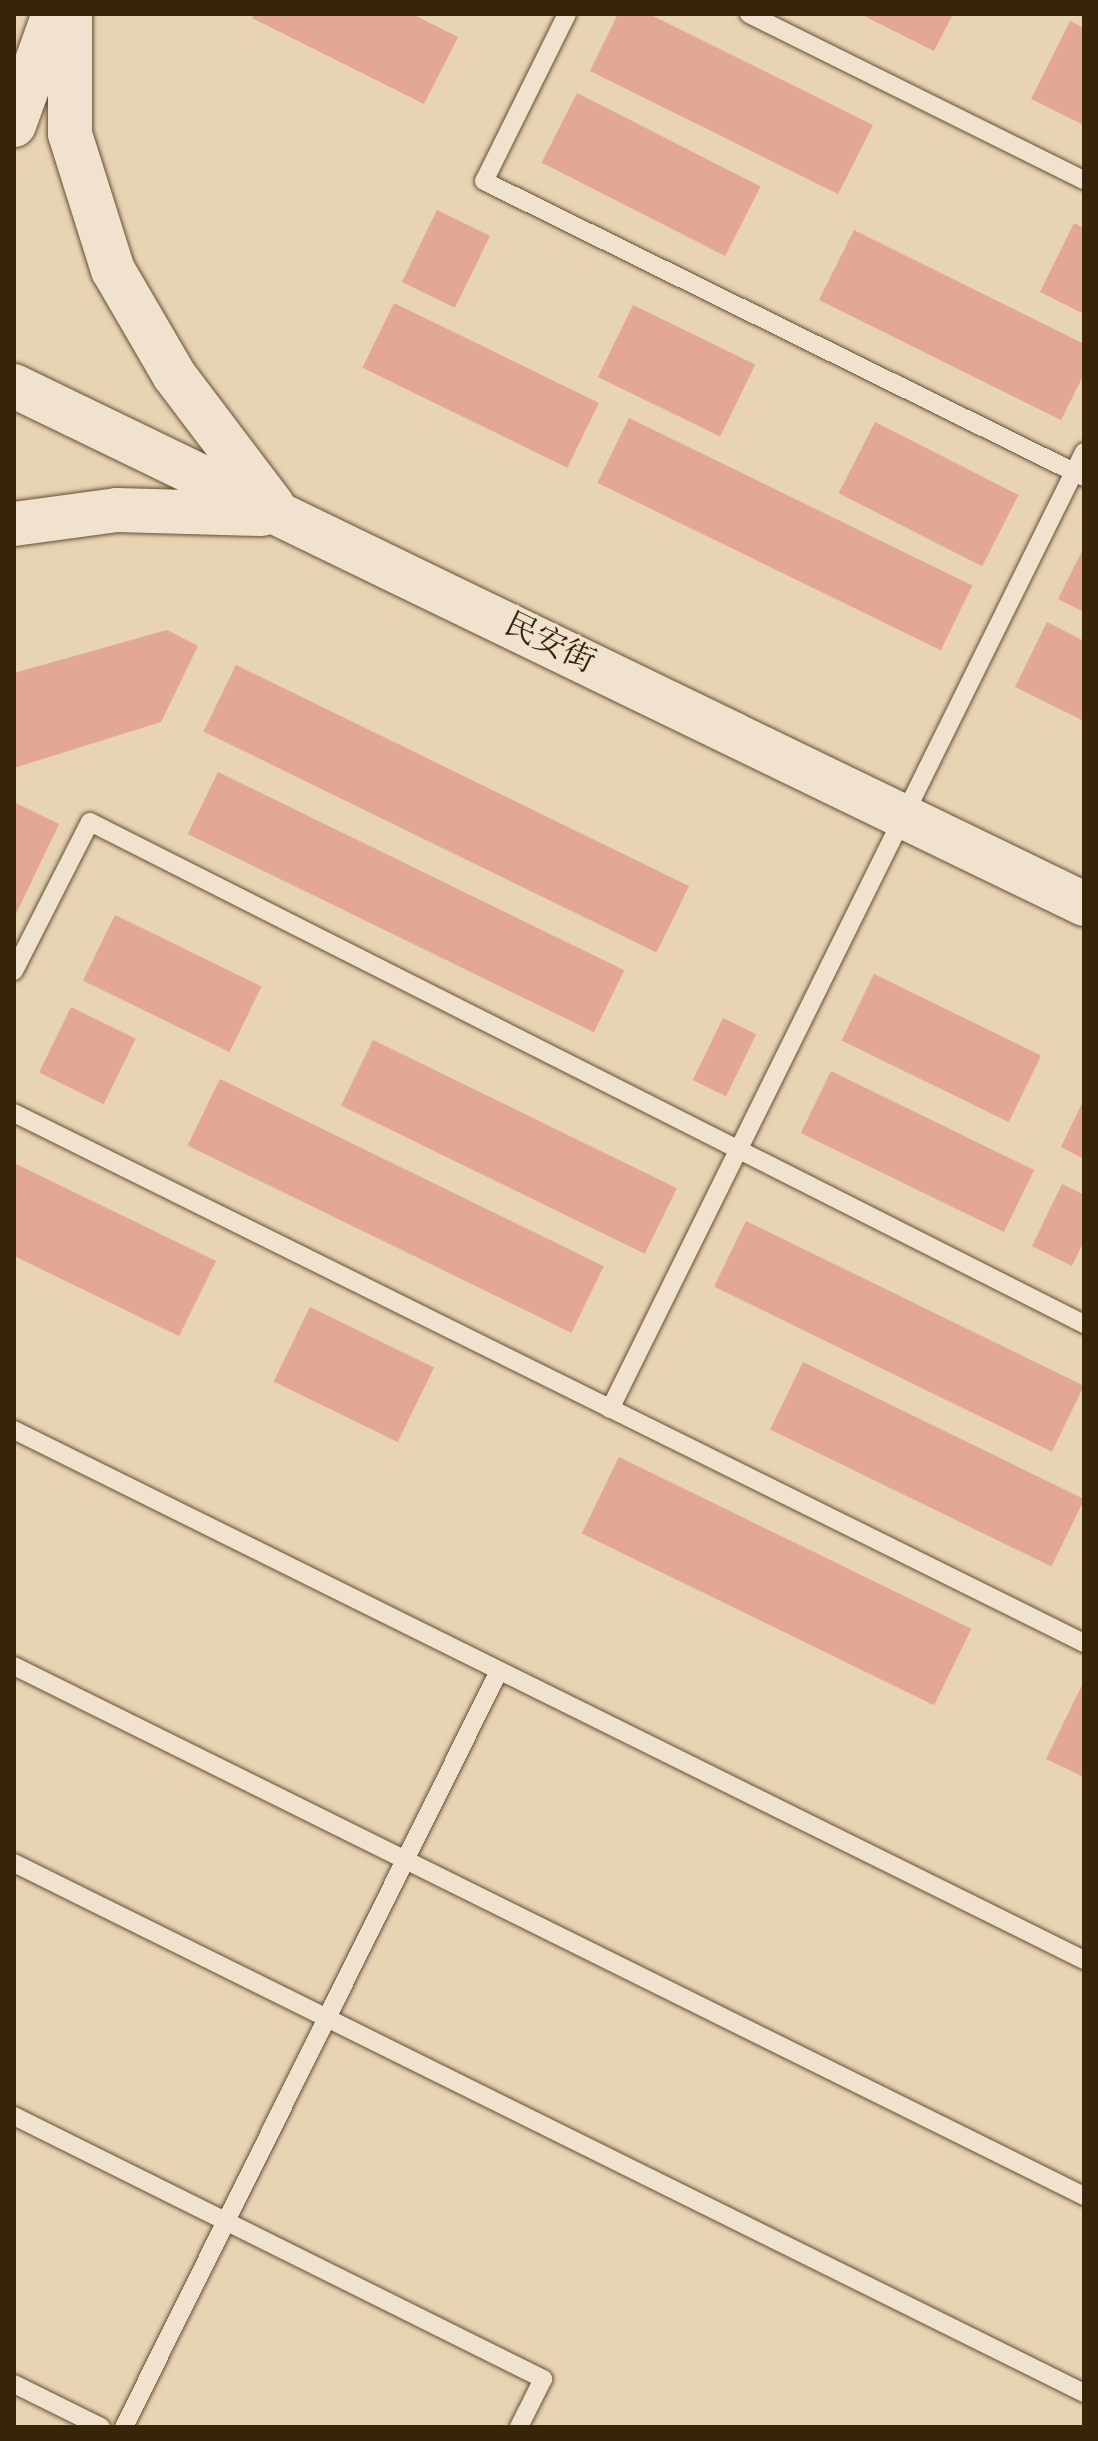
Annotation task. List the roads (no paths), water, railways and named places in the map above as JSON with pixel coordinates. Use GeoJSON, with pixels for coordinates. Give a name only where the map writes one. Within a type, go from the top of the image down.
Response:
{"type":"FeatureCollection","features":[{"type":"Feature","properties":{"kind":"main road"},"geometry":{"type":"LineString","coordinates":[[14,125],[54,14]]}},
{"type":"Feature","properties":{"kind":"main road"},"geometry":{"type":"LineString","coordinates":[[70,14],[70,134],[113,270],[174,375],[279,514]]}},
{"type":"Feature","properties":{"kind":"main road","name":"民安街"},"geometry":{"type":"LineString","coordinates":[[14,386],[1084,904]]}},
{"type":"Feature","properties":{"kind":"main road"},"geometry":{"type":"LineString","coordinates":[[14,524],[117,510],[279,514]]}},
{"type":"Feature","properties":{"kind":"lane"},"geometry":{"type":"LineString","coordinates":[[567,14],[484,181],[1079,474]]}},
{"type":"Feature","properties":{"kind":"lane"},"geometry":{"type":"LineString","coordinates":[[749,14],[1084,180]]}},
{"type":"Feature","properties":{"kind":"lane"},"geometry":{"type":"LineString","coordinates":[[610,1409],[904,817],[1079,474],[1084,452]]}},
{"type":"Feature","properties":{"kind":"lane"},"geometry":{"type":"LineString","coordinates":[[14,971],[90,822],[1084,1324]]}},
{"type":"Feature","properties":{"kind":"lane"},"geometry":{"type":"LineString","coordinates":[[14,1113],[1084,1643]]}},
{"type":"Feature","properties":{"kind":"lane"},"geometry":{"type":"LineString","coordinates":[[14,1430],[1084,1960]]}},
{"type":"Feature","properties":{"kind":"lane"},"geometry":{"type":"LineString","coordinates":[[14,1666],[1084,2196]]}},
{"type":"Feature","properties":{"kind":"lane"},"geometry":{"type":"LineString","coordinates":[[124,2427],[499,1671]]}},
{"type":"Feature","properties":{"kind":"lane"},"geometry":{"type":"LineString","coordinates":[[14,1863],[1084,2393]]}},
{"type":"Feature","properties":{"kind":"lane"},"geometry":{"type":"LineString","coordinates":[[14,2116],[543,2379],[519,2427]]}},
{"type":"Feature","properties":{"kind":"lane"},"geometry":{"type":"LineString","coordinates":[[14,2384],[101,2427]]}}]}
